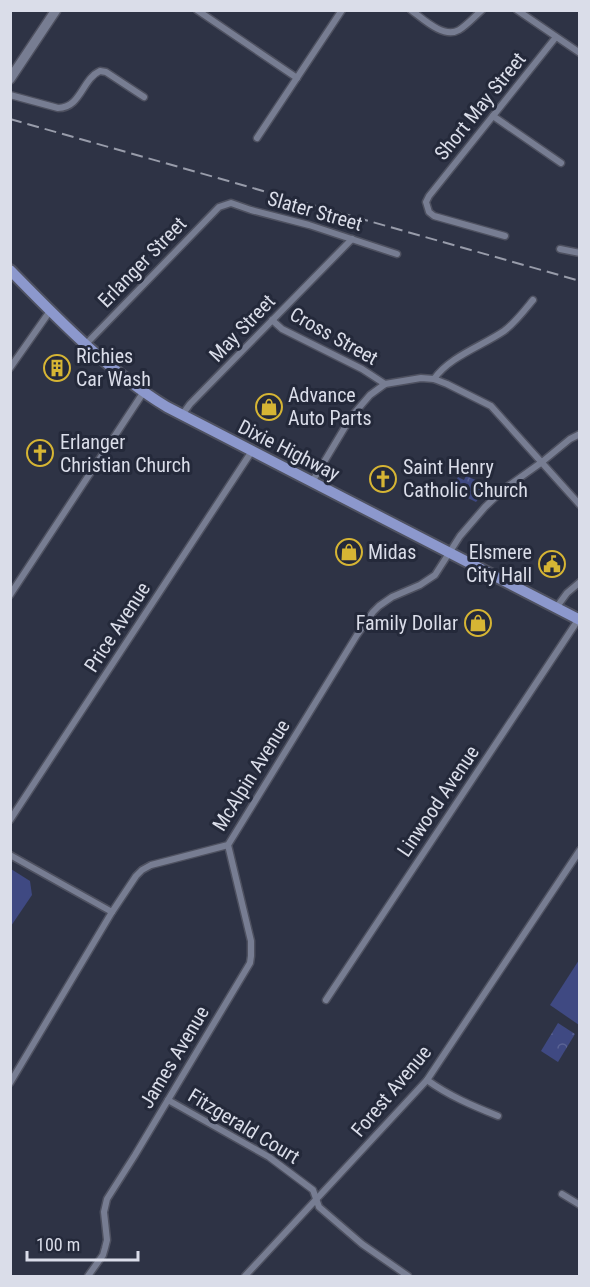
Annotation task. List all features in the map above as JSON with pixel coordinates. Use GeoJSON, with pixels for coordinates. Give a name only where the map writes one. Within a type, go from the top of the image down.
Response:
{"type":"FeatureCollection","features":[{"type":"Feature","properties":{"kind":"main road"},"geometry":{"type":"LineString","coordinates":[[10,79],[56,10]]}},
{"type":"Feature","properties":{"kind":"main road","name":"Dixie Highway"},"geometry":{"type":"LineString","coordinates":[[10,270],[50,311],[123,378],[143,393],[579,620]]}},
{"type":"Feature","properties":{"kind":"street"},"geometry":{"type":"LineString","coordinates":[[197,10],[297,78]]}},
{"type":"Feature","properties":{"kind":"street"},"geometry":{"type":"LineString","coordinates":[[257,138],[342,10]]}},
{"type":"Feature","properties":{"kind":"street"},"geometry":{"type":"LineString","coordinates":[[411,10],[447,33],[458,31],[482,10]]}},
{"type":"Feature","properties":{"kind":"street"},"geometry":{"type":"LineString","coordinates":[[517,10],[579,53]]}},
{"type":"Feature","properties":{"kind":"street","name":"Short May Street"},"geometry":{"type":"LineString","coordinates":[[506,236],[434,216],[429,213],[426,202],[556,37]]}},
{"type":"Feature","properties":{"kind":"street"},"geometry":{"type":"LineString","coordinates":[[10,95],[63,108],[74,103],[90,77],[100,71],[106,72],[144,97]]}},
{"type":"Feature","properties":{"kind":"street"},"geometry":{"type":"LineString","coordinates":[[493,116],[561,163]]}},
{"type":"Feature","properties":{"kind":"street","name":"Slater Street"},"geometry":{"type":"LineString","coordinates":[[224,204],[231,203],[309,225],[397,254]]}},
{"type":"Feature","properties":{"kind":"street","name":"Erlanger Street"},"geometry":{"type":"LineString","coordinates":[[86,344],[224,204]]}},
{"type":"Feature","properties":{"kind":"street","name":"May Street"},"geometry":{"type":"LineString","coordinates":[[182,415],[190,404],[352,239]]}},
{"type":"Feature","properties":{"kind":"street"},"geometry":{"type":"LineString","coordinates":[[560,249],[579,251]]}},
{"type":"Feature","properties":{"kind":"street"},"geometry":{"type":"LineString","coordinates":[[434,379],[444,367],[514,323],[533,300]]}},
{"type":"Feature","properties":{"kind":"street"},"geometry":{"type":"LineString","coordinates":[[10,368],[50,311]]}},
{"type":"Feature","properties":{"kind":"street","name":"Cross Street"},"geometry":{"type":"LineString","coordinates":[[273,320],[282,328],[362,369],[385,384],[421,378],[434,379],[491,406],[579,506]]}},
{"type":"Feature","properties":{"kind":"street"},"geometry":{"type":"LineString","coordinates":[[312,482],[357,409],[385,384]]}},
{"type":"Feature","properties":{"kind":"street"},"geometry":{"type":"LineString","coordinates":[[10,595],[143,393]]}},
{"type":"Feature","properties":{"kind":"street","name":"McAlpin Avenue"},"geometry":{"type":"LineString","coordinates":[[10,1083],[136,876],[151,865],[228,845],[373,612],[392,597],[430,580],[441,568],[460,536],[485,507],[504,489],[579,434]]}},
{"type":"Feature","properties":{"kind":"street","name":"Price Avenue"},"geometry":{"type":"LineString","coordinates":[[10,820],[252,451]]}},
{"type":"Feature","properties":{"kind":"street"},"geometry":{"type":"LineString","coordinates":[[556,608],[579,582]]}},
{"type":"Feature","properties":{"kind":"street","name":"Linwood Avenue"},"geometry":{"type":"LineString","coordinates":[[326,1000],[579,620]]}},
{"type":"Feature","properties":{"kind":"street","name":"James Avenue"},"geometry":{"type":"LineString","coordinates":[[88,1276],[103,1255],[107,1240],[104,1212],[107,1199],[252,956],[251,941],[228,845]]}},
{"type":"Feature","properties":{"kind":"street","name":"Forest Avenue"},"geometry":{"type":"LineString","coordinates":[[245,1276],[427,1080],[579,849]]}},
{"type":"Feature","properties":{"kind":"street"},"geometry":{"type":"LineString","coordinates":[[10,855],[112,912]]}},
{"type":"Feature","properties":{"kind":"street"},"geometry":{"type":"LineString","coordinates":[[427,1080],[466,1103],[498,1116]]}},
{"type":"Feature","properties":{"kind":"street","name":"Fitzgerald Court"},"geometry":{"type":"LineString","coordinates":[[168,1100],[269,1157],[313,1190],[320,1207],[362,1244],[408,1276]]}},
{"type":"Feature","properties":{"kind":"street"},"geometry":{"type":"LineString","coordinates":[[562,1194],[579,1205]]}},
{"type":"Feature","properties":{"kind":"green space"},"geometry":{"type":"Polygon","coordinates":[[[466,476],[490,488],[476,502],[450,489],[458,477],[464,480],[466,476]]]}},
{"type":"Feature","properties":{"kind":"green space"},"geometry":{"type":"Polygon","coordinates":[[[11,869],[30,881],[32,895],[11,926],[11,869]]]}},
{"type":"Feature","properties":{"kind":"green space"},"geometry":{"type":"Polygon","coordinates":[[[579,960],[580,1025],[550,1005],[579,960]]]}},
{"type":"Feature","properties":{"kind":"green space"},"geometry":{"type":"Polygon","coordinates":[[[558,1023],[575,1034],[558,1062],[541,1051],[558,1023]]]}},
{"type":"Feature","properties":{"kind":"railway"},"geometry":{"type":"LineString","coordinates":[[10,119],[580,281]]}},
{"type":"Feature","properties":{"kind":"place","name":"Richies Car Wash"},"geometry":{"type":"Point","coordinates":[57,368]}},
{"type":"Feature","properties":{"kind":"place","name":"Advance Auto Parts"},"geometry":{"type":"Point","coordinates":[269,407]}},
{"type":"Feature","properties":{"kind":"place","name":"Erlanger Christian Church"},"geometry":{"type":"Point","coordinates":[40,453]}},
{"type":"Feature","properties":{"kind":"place","name":"Saint Henry Catholic Church"},"geometry":{"type":"Point","coordinates":[383,479]}},
{"type":"Feature","properties":{"kind":"place","name":"Midas"},"geometry":{"type":"Point","coordinates":[349,552]}},
{"type":"Feature","properties":{"kind":"place","name":"Elsmere City Hall"},"geometry":{"type":"Point","coordinates":[552,564]}},
{"type":"Feature","properties":{"kind":"place","name":"Family Dollar"},"geometry":{"type":"Point","coordinates":[478,623]}}]}
